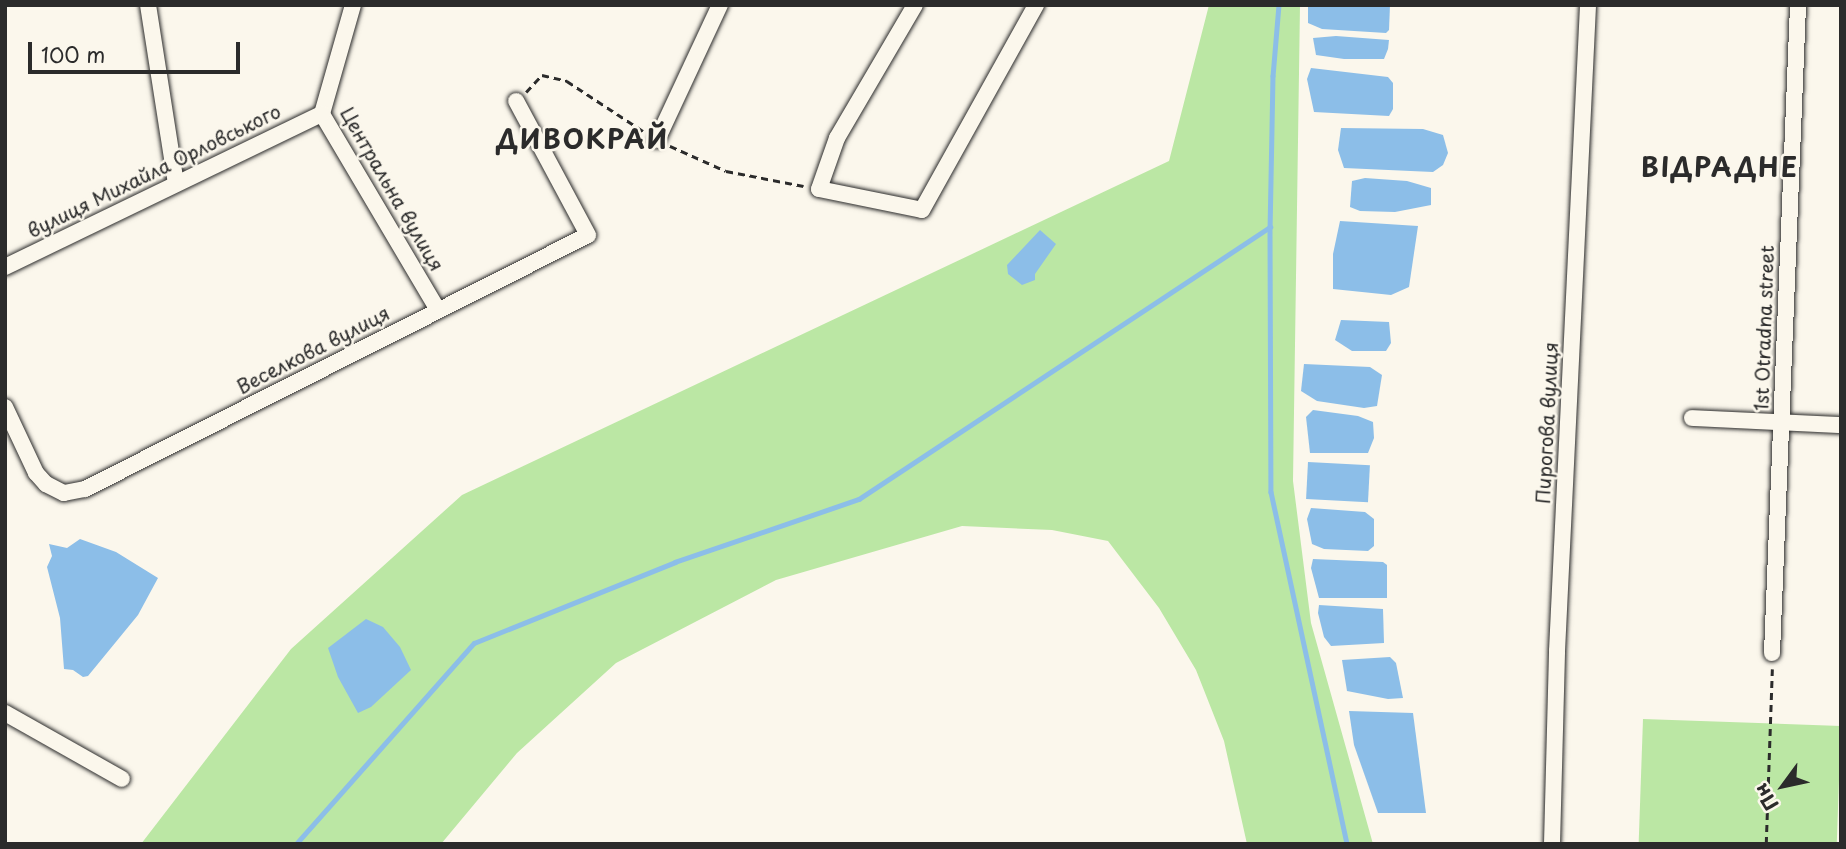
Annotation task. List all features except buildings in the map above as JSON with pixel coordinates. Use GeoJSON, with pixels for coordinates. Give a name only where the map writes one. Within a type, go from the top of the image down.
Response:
{"type":"FeatureCollection","features":[{"type":"Feature","properties":{"kind":"street"},"geometry":{"type":"LineString","coordinates":[[148,5],[176,183]]}},
{"type":"Feature","properties":{"kind":"street","name":"Центральна вулиця"},"geometry":{"type":"LineString","coordinates":[[353,5],[322,114],[438,310]]}},
{"type":"Feature","properties":{"kind":"street"},"geometry":{"type":"LineString","coordinates":[[657,140],[720,5]]}},
{"type":"Feature","properties":{"kind":"street"},"geometry":{"type":"LineString","coordinates":[[915,5],[837,138],[819,188],[922,210],[1036,5]]}},
{"type":"Feature","properties":{"kind":"street","name":"Пирогова вулиця"},"geometry":{"type":"LineString","coordinates":[[1552,844],[1557,651],[1588,5]]}},
{"type":"Feature","properties":{"kind":"street","name":"1st Otradna street"},"geometry":{"type":"LineString","coordinates":[[1772,653],[1798,5]]}},
{"type":"Feature","properties":{"kind":"street","name":"Веселкова вулиця"},"geometry":{"type":"LineString","coordinates":[[5,407],[36,473],[54,490],[64,493],[85,489],[588,235],[516,101]]}},
{"type":"Feature","properties":{"kind":"street","name":"вулиця Михайла Орловського"},"geometry":{"type":"LineString","coordinates":[[5,267],[322,114]]}},
{"type":"Feature","properties":{"kind":"street"},"geometry":{"type":"LineString","coordinates":[[1692,418],[1841,425]]}},
{"type":"Feature","properties":{"kind":"street"},"geometry":{"type":"LineString","coordinates":[[5,713],[122,779]]}},
{"type":"Feature","properties":{"kind":"path"},"geometry":{"type":"LineString","coordinates":[[1766,844],[1772,653]]}},
{"type":"Feature","properties":{"kind":"green space"},"geometry":{"type":"Polygon","coordinates":[[[1209,5],[1300,5],[1293,481],[1311,623],[1373,844],[1247,844],[1224,741],[1196,670],[1159,608],[1108,541],[1052,530],[962,526],[776,580],[616,663],[517,753],[441,844],[141,844],[291,649],[462,495],[1169,161],[1209,5]]]}},
{"type":"Feature","properties":{"kind":"green space"},"geometry":{"type":"Polygon","coordinates":[[[1643,719],[1841,726],[1837,844],[1639,844],[1643,719]]]}},
{"type":"Feature","properties":{"kind":"water"},"geometry":{"type":"Polygon","coordinates":[[[1308,5],[1390,5],[1389,30],[1386,33],[1322,29],[1308,23],[1308,5]]]}},
{"type":"Feature","properties":{"kind":"water"},"geometry":{"type":"Polygon","coordinates":[[[1336,36],[1389,40],[1388,49],[1384,59],[1344,59],[1316,55],[1313,38],[1336,36]]]}},
{"type":"Feature","properties":{"kind":"water"},"geometry":{"type":"Polygon","coordinates":[[[1311,68],[1388,77],[1393,83],[1393,109],[1389,116],[1314,112],[1307,79],[1311,68]]]}},
{"type":"Feature","properties":{"kind":"water"},"geometry":{"type":"Polygon","coordinates":[[[1341,128],[1423,129],[1443,135],[1448,153],[1443,165],[1433,172],[1344,168],[1338,150],[1341,128]]]}},
{"type":"Feature","properties":{"kind":"water"},"geometry":{"type":"Polygon","coordinates":[[[1365,178],[1407,181],[1431,188],[1431,205],[1395,212],[1360,211],[1350,207],[1352,181],[1365,178]]]}},
{"type":"Feature","properties":{"kind":"water"},"geometry":{"type":"Polygon","coordinates":[[[1340,221],[1418,226],[1409,287],[1391,295],[1333,289],[1333,254],[1340,221]]]}},
{"type":"Feature","properties":{"kind":"water"},"geometry":{"type":"Polygon","coordinates":[[[1040,230],[1056,244],[1035,274],[1035,280],[1022,285],[1008,274],[1007,265],[1040,230]]]}},
{"type":"Feature","properties":{"kind":"water"},"geometry":{"type":"Polygon","coordinates":[[[1341,320],[1389,322],[1391,343],[1386,351],[1352,351],[1335,340],[1341,320]]]}},
{"type":"Feature","properties":{"kind":"water"},"geometry":{"type":"Polygon","coordinates":[[[1304,364],[1370,367],[1382,375],[1377,406],[1364,408],[1317,401],[1301,391],[1304,364]]]}},
{"type":"Feature","properties":{"kind":"water"},"geometry":{"type":"Polygon","coordinates":[[[1313,410],[1358,416],[1373,422],[1374,438],[1368,453],[1310,453],[1306,417],[1313,410]]]}},
{"type":"Feature","properties":{"kind":"water"},"geometry":{"type":"Polygon","coordinates":[[[1308,462],[1370,465],[1368,502],[1306,499],[1308,462]]]}},
{"type":"Feature","properties":{"kind":"water"},"geometry":{"type":"Polygon","coordinates":[[[1311,508],[1365,512],[1374,519],[1374,546],[1368,551],[1324,549],[1312,544],[1307,519],[1311,508]]]}},
{"type":"Feature","properties":{"kind":"water"},"geometry":{"type":"Polygon","coordinates":[[[80,539],[116,552],[158,578],[138,615],[88,676],[83,677],[73,670],[64,669],[60,618],[47,567],[52,556],[49,544],[67,548],[80,539]]]}},
{"type":"Feature","properties":{"kind":"water"},"geometry":{"type":"Polygon","coordinates":[[[1313,559],[1383,562],[1387,565],[1387,598],[1319,598],[1311,568],[1313,559]]]}},
{"type":"Feature","properties":{"kind":"water"},"geometry":{"type":"Polygon","coordinates":[[[1319,605],[1383,609],[1384,643],[1331,646],[1324,637],[1318,613],[1319,605]]]}},
{"type":"Feature","properties":{"kind":"water"},"geometry":{"type":"Polygon","coordinates":[[[366,619],[383,627],[400,647],[411,670],[371,707],[358,713],[338,677],[328,648],[366,619]]]}},
{"type":"Feature","properties":{"kind":"water"},"geometry":{"type":"Polygon","coordinates":[[[1390,657],[1396,663],[1403,698],[1388,699],[1347,691],[1342,660],[1390,657]]]}},
{"type":"Feature","properties":{"kind":"water"},"geometry":{"type":"Polygon","coordinates":[[[1349,711],[1413,713],[1426,813],[1378,813],[1354,745],[1349,711]]]}},
{"type":"Feature","properties":{"kind":"waterway"},"geometry":{"type":"LineString","coordinates":[[1279,5],[1273,76],[1270,227],[1271,492],[1347,844]]}},
{"type":"Feature","properties":{"kind":"waterway"},"geometry":{"type":"LineString","coordinates":[[296,844],[474,643],[675,562],[859,499],[1270,227]]}},
{"type":"Feature","properties":{"kind":"district","name":"ДИВОКРАЙ"},"geometry":{"type":"Point","coordinates":[583,139]}},
{"type":"Feature","properties":{"kind":"district","name":"ВІДРАДНЕ"},"geometry":{"type":"Point","coordinates":[1720,167]}}]}
